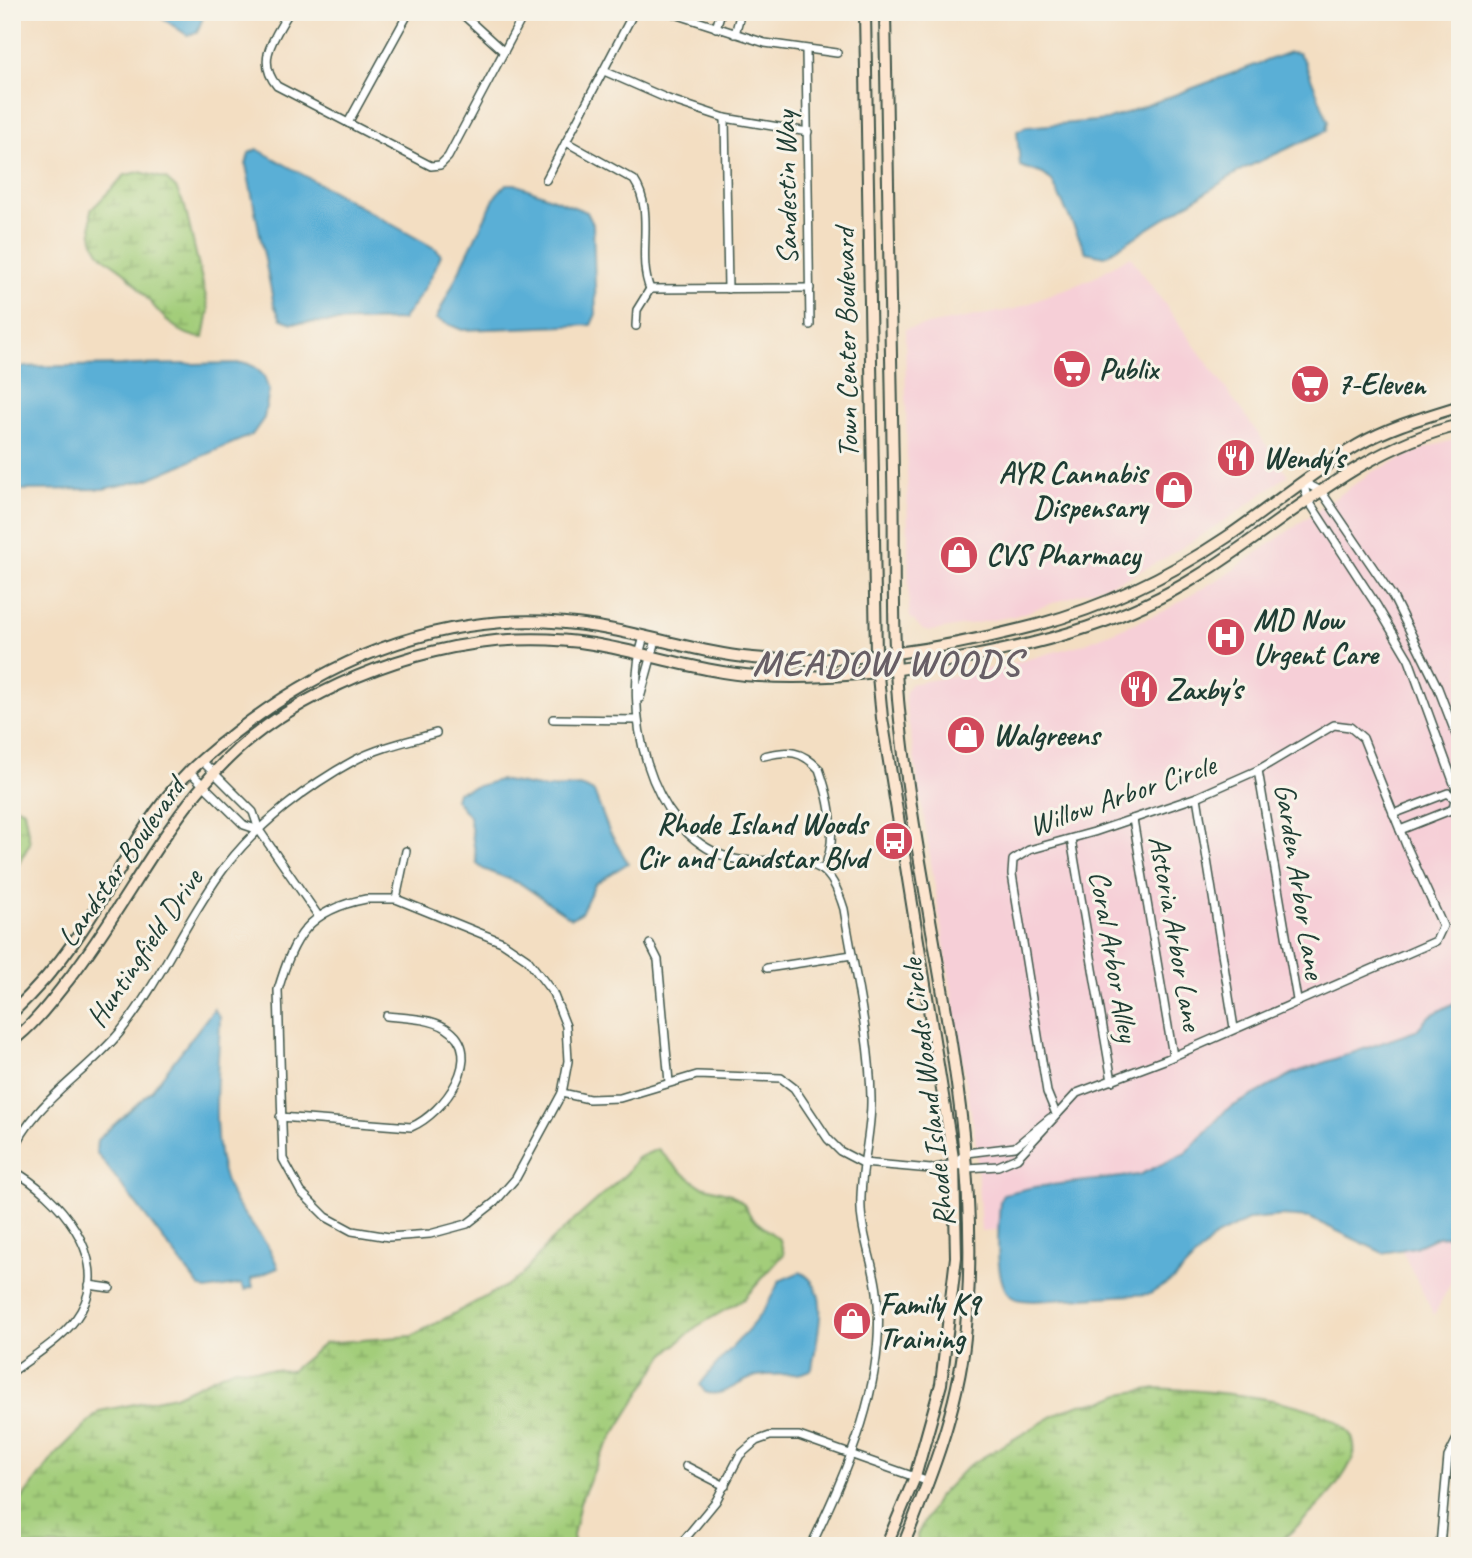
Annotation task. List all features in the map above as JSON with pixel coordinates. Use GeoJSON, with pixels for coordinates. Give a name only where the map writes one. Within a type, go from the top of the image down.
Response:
{"type":"FeatureCollection","features":[{"type":"Feature","properties":{"kind":"main road","name":"Town Center Boulevard"},"geometry":{"type":"LineString","coordinates":[[865,12],[878,673]]}},
{"type":"Feature","properties":{"kind":"main road","name":"Town Center Boulevard"},"geometry":{"type":"LineString","coordinates":[[885,12],[897,669]]}},
{"type":"Feature","properties":{"kind":"main road"},"geometry":{"type":"LineString","coordinates":[[872,363],[891,362]]}},
{"type":"Feature","properties":{"kind":"main road","name":"Landstar Boulevard"},"geometry":{"type":"LineString","coordinates":[[12,1013],[45,982],[75,942],[160,808],[201,760],[277,702],[326,671],[378,647],[443,630],[515,622],[556,622],[753,658],[815,659],[876,654],[984,637],[1039,624],[1119,596],[1222,540],[1360,444],[1406,423],[1460,406]]}},
{"type":"Feature","properties":{"kind":"main road","name":"Landstar Boulevard"},"geometry":{"type":"LineString","coordinates":[[12,1041],[90,953],[174,819],[204,784],[282,715],[333,687],[384,665],[444,648],[511,640],[567,640],[755,676],[808,677],[878,673],[1047,641],[1126,614],[1195,578],[1368,460],[1426,433],[1460,425]]}},
{"type":"Feature","properties":{"kind":"main road","name":"Rhode Island Woods Circle"},"geometry":{"type":"LineString","coordinates":[[897,669],[907,777],[968,1168],[971,1256],[965,1340],[950,1415],[929,1482],[903,1546]]}},
{"type":"Feature","properties":{"kind":"main road","name":"Rhode Island Woods Circle"},"geometry":{"type":"LineString","coordinates":[[878,673],[954,1164],[956,1256],[942,1384],[915,1477],[886,1546]]}},
{"type":"Feature","properties":{"kind":"street"},"geometry":{"type":"LineString","coordinates":[[289,12],[265,61],[268,75],[277,86],[424,164],[440,165],[448,157],[525,12]]}},
{"type":"Feature","properties":{"kind":"street"},"geometry":{"type":"LineString","coordinates":[[348,123],[409,12]]}},
{"type":"Feature","properties":{"kind":"street"},"geometry":{"type":"LineString","coordinates":[[460,12],[504,52]]}},
{"type":"Feature","properties":{"kind":"street"},"geometry":{"type":"LineString","coordinates":[[546,180],[634,12]]}},
{"type":"Feature","properties":{"kind":"street"},"geometry":{"type":"LineString","coordinates":[[669,12],[735,34],[807,50],[837,53]]}},
{"type":"Feature","properties":{"kind":"street"},"geometry":{"type":"LineString","coordinates":[[716,28],[721,12]]}},
{"type":"Feature","properties":{"kind":"street"},"geometry":{"type":"LineString","coordinates":[[735,34],[741,12]]}},
{"type":"Feature","properties":{"kind":"street","name":"Sandestin Way"},"geometry":{"type":"LineString","coordinates":[[807,50],[810,325]]}},
{"type":"Feature","properties":{"kind":"street"},"geometry":{"type":"LineString","coordinates":[[604,71],[668,99],[725,118],[807,132]]}},
{"type":"Feature","properties":{"kind":"street"},"geometry":{"type":"LineString","coordinates":[[725,118],[728,289]]}},
{"type":"Feature","properties":{"kind":"street"},"geometry":{"type":"LineString","coordinates":[[566,142],[635,180],[641,190],[644,203],[644,276],[650,289]]}},
{"type":"Feature","properties":{"kind":"street"},"geometry":{"type":"LineString","coordinates":[[650,289],[810,288]]}},
{"type":"Feature","properties":{"kind":"street"},"geometry":{"type":"LineString","coordinates":[[636,326],[637,310],[650,289]]}},
{"type":"Feature","properties":{"kind":"street"},"geometry":{"type":"LineString","coordinates":[[1303,482],[1321,492],[1393,597],[1437,688],[1460,746]]}},
{"type":"Feature","properties":{"kind":"street"},"geometry":{"type":"LineString","coordinates":[[562,1093],[589,1099],[620,1098],[697,1075],[781,1078],[794,1088],[828,1139],[840,1151],[863,1163],[931,1169],[954,1164],[968,1168],[998,1166],[1017,1158],[1077,1093],[1173,1056],[1436,940],[1443,926],[1400,830],[1454,809],[1458,799],[1409,660],[1308,500],[1303,482]]}},
{"type":"Feature","properties":{"kind":"street"},"geometry":{"type":"LineString","coordinates":[[644,636],[639,652],[637,720],[646,761],[662,800],[678,824],[700,844],[724,856],[750,863],[800,861],[823,870],[839,892],[852,955],[870,1072],[871,1102],[860,1210],[877,1291],[875,1372],[863,1419],[811,1546]]}},
{"type":"Feature","properties":{"kind":"street"},"geometry":{"type":"LineString","coordinates":[[637,720],[656,640]]}},
{"type":"Feature","properties":{"kind":"street"},"geometry":{"type":"LineString","coordinates":[[552,719],[637,720]]}},
{"type":"Feature","properties":{"kind":"street","name":"Willow Arbor Circle"},"geometry":{"type":"LineString","coordinates":[[1056,1114],[1047,1092],[1012,874],[1013,860],[1028,850],[1071,839],[1197,797],[1258,770],[1334,725],[1350,727],[1363,738],[1400,830]]}},
{"type":"Feature","properties":{"kind":"street","name":"Huntingfield Drive"},"geometry":{"type":"LineString","coordinates":[[12,1155],[33,1119],[118,1034],[149,992],[225,868],[259,830],[313,786],[357,759],[436,733]]}},
{"type":"Feature","properties":{"kind":"street"},"geometry":{"type":"LineString","coordinates":[[764,756],[785,751],[797,752],[819,769],[832,835],[832,851],[823,870]]}},
{"type":"Feature","properties":{"kind":"street"},"geometry":{"type":"LineString","coordinates":[[201,760],[253,812],[259,830],[317,914]]}},
{"type":"Feature","properties":{"kind":"street","name":"Garden Arbor Lane"},"geometry":{"type":"LineString","coordinates":[[1258,770],[1297,1000]]}},
{"type":"Feature","properties":{"kind":"street"},"geometry":{"type":"LineString","coordinates":[[190,772],[244,825],[259,830]]}},
{"type":"Feature","properties":{"kind":"street"},"geometry":{"type":"LineString","coordinates":[[1393,814],[1448,793],[1458,799]]}},
{"type":"Feature","properties":{"kind":"street"},"geometry":{"type":"LineString","coordinates":[[1197,797],[1234,1028]]}},
{"type":"Feature","properties":{"kind":"street"},"geometry":{"type":"LineString","coordinates":[[1421,804],[1428,820]]}},
{"type":"Feature","properties":{"kind":"street","name":"Astoria Arbor Lane"},"geometry":{"type":"LineString","coordinates":[[1133,818],[1173,1056]]}},
{"type":"Feature","properties":{"kind":"street","name":"Coral Arbor Alley"},"geometry":{"type":"LineString","coordinates":[[1071,839],[1112,1081]]}},
{"type":"Feature","properties":{"kind":"street"},"geometry":{"type":"LineString","coordinates":[[396,899],[406,851]]}},
{"type":"Feature","properties":{"kind":"street"},"geometry":{"type":"LineString","coordinates":[[396,899],[502,942],[527,959],[553,993],[566,1026],[568,1061],[562,1093],[516,1178],[495,1202],[467,1224],[430,1234],[389,1237],[352,1231],[326,1217],[301,1192],[283,1159],[278,990],[297,941],[317,914],[348,902],[396,899]]}},
{"type":"Feature","properties":{"kind":"street"},"geometry":{"type":"LineString","coordinates":[[650,944],[658,960],[669,1082]]}},
{"type":"Feature","properties":{"kind":"street"},"geometry":{"type":"LineString","coordinates":[[767,968],[852,955]]}},
{"type":"Feature","properties":{"kind":"street"},"geometry":{"type":"LineString","coordinates":[[280,1117],[411,1127],[428,1120],[443,1107],[461,1071],[463,1055],[458,1039],[446,1027],[387,1016]]}},
{"type":"Feature","properties":{"kind":"street"},"geometry":{"type":"LineString","coordinates":[[954,1164],[966,1153],[1015,1147],[1038,1125],[1056,1114]]}},
{"type":"Feature","properties":{"kind":"street"},"geometry":{"type":"LineString","coordinates":[[12,1170],[37,1183],[72,1225],[87,1254],[89,1285],[82,1309],[69,1328],[12,1372]]}},
{"type":"Feature","properties":{"kind":"street"},"geometry":{"type":"LineString","coordinates":[[89,1285],[110,1288]]}},
{"type":"Feature","properties":{"kind":"street"},"geometry":{"type":"LineString","coordinates":[[949,1337],[965,1340]]}},
{"type":"Feature","properties":{"kind":"street"},"geometry":{"type":"LineString","coordinates":[[1440,1546],[1448,1457],[1460,1433]]}},
{"type":"Feature","properties":{"kind":"street"},"geometry":{"type":"LineString","coordinates":[[678,1546],[713,1505],[744,1450],[770,1436],[799,1436],[929,1482]]}},
{"type":"Feature","properties":{"kind":"street"},"geometry":{"type":"LineString","coordinates":[[686,1466],[725,1486]]}},
{"type":"Feature","properties":{"kind":"shaded area"},"geometry":{"type":"Polygon","coordinates":[[[1130,256],[1288,475],[1238,512],[1167,557],[1127,578],[1015,616],[932,631],[923,630],[910,617],[909,609],[905,329],[1015,309],[1091,279],[1130,256]]]}},
{"type":"Feature","properties":{"kind":"shaded area"},"geometry":{"type":"Polygon","coordinates":[[[1460,438],[1460,1266],[1434,1315],[1366,1178],[981,1232],[976,1144],[906,706],[905,695],[910,684],[1003,666],[1083,644],[1164,611],[1230,572],[1372,472],[1425,448],[1460,438]]]}},
{"type":"Feature","properties":{"kind":"green space"},"geometry":{"type":"Polygon","coordinates":[[[140,172],[166,179],[176,188],[185,207],[209,310],[204,338],[180,331],[170,323],[125,273],[99,252],[94,242],[91,210],[125,175],[140,172]]]}},
{"type":"Feature","properties":{"kind":"green space"},"geometry":{"type":"Polygon","coordinates":[[[12,805],[24,810],[30,843],[12,876],[12,805]]]}},
{"type":"Feature","properties":{"kind":"green space"},"geometry":{"type":"Polygon","coordinates":[[[658,1149],[680,1171],[701,1186],[731,1194],[743,1203],[752,1218],[780,1240],[784,1254],[744,1299],[696,1327],[664,1355],[600,1457],[580,1502],[573,1536],[575,1546],[12,1546],[12,1512],[56,1454],[100,1411],[175,1396],[234,1368],[291,1371],[325,1343],[412,1336],[520,1277],[551,1241],[627,1173],[637,1158],[658,1149]]]}},
{"type":"Feature","properties":{"kind":"green space"},"geometry":{"type":"Polygon","coordinates":[[[1157,1388],[1241,1395],[1312,1410],[1338,1423],[1353,1440],[1351,1462],[1327,1496],[1276,1546],[918,1546],[917,1535],[937,1498],[968,1466],[1060,1412],[1080,1404],[1102,1402],[1121,1394],[1157,1388]]]}},
{"type":"Feature","properties":{"kind":"water"},"geometry":{"type":"Polygon","coordinates":[[[153,12],[205,12],[197,33],[187,35],[153,12]]]}},
{"type":"Feature","properties":{"kind":"water"},"geometry":{"type":"Polygon","coordinates":[[[1290,52],[1298,53],[1304,60],[1328,121],[1326,131],[1243,169],[1105,256],[1086,252],[1052,181],[1043,174],[1020,166],[1017,131],[1025,127],[1107,120],[1290,52]]]}},
{"type":"Feature","properties":{"kind":"water"},"geometry":{"type":"Polygon","coordinates":[[[257,149],[436,249],[441,255],[433,272],[402,320],[292,323],[281,319],[274,305],[246,165],[249,153],[257,149]]]}},
{"type":"Feature","properties":{"kind":"water"},"geometry":{"type":"Polygon","coordinates":[[[506,184],[515,184],[587,212],[593,224],[596,314],[591,325],[462,330],[436,319],[496,195],[506,184]]]}},
{"type":"Feature","properties":{"kind":"water"},"geometry":{"type":"Polygon","coordinates":[[[246,363],[264,376],[269,391],[264,418],[252,435],[146,480],[103,489],[12,490],[12,367],[246,363]]]}},
{"type":"Feature","properties":{"kind":"water"},"geometry":{"type":"Polygon","coordinates":[[[499,780],[545,788],[581,786],[594,792],[609,831],[628,863],[595,884],[581,913],[571,918],[521,884],[477,864],[469,816],[455,799],[457,792],[499,780]]]}},
{"type":"Feature","properties":{"kind":"water"},"geometry":{"type":"Polygon","coordinates":[[[1460,1000],[1460,1244],[1447,1236],[1437,1237],[1415,1247],[1383,1253],[1310,1218],[1281,1216],[1250,1219],[1216,1236],[1174,1279],[1150,1294],[1033,1301],[1014,1298],[1006,1290],[998,1252],[1000,1201],[1003,1194],[1034,1187],[1139,1175],[1186,1153],[1226,1110],[1294,1073],[1416,1031],[1429,1016],[1460,1000]]]}},
{"type":"Feature","properties":{"kind":"water"},"geometry":{"type":"Polygon","coordinates":[[[214,1009],[220,1017],[216,1123],[221,1165],[232,1196],[268,1246],[278,1268],[251,1279],[253,1287],[245,1290],[241,1284],[206,1290],[199,1286],[96,1152],[97,1140],[150,1092],[214,1009]]]}},
{"type":"Feature","properties":{"kind":"water"},"geometry":{"type":"Polygon","coordinates":[[[800,1272],[817,1290],[820,1302],[819,1329],[812,1369],[800,1373],[757,1376],[725,1391],[705,1392],[700,1385],[763,1311],[779,1281],[800,1272]]]}},
{"type":"Feature","properties":{"kind":"place","name":"Publix"},"geometry":{"type":"Point","coordinates":[1072,369]}},
{"type":"Feature","properties":{"kind":"place","name":"7-Eleven"},"geometry":{"type":"Point","coordinates":[1310,384]}},
{"type":"Feature","properties":{"kind":"place","name":"Wendy's"},"geometry":{"type":"Point","coordinates":[1236,458]}},
{"type":"Feature","properties":{"kind":"place","name":"AYR Cannabis Dispensary"},"geometry":{"type":"Point","coordinates":[1174,490]}},
{"type":"Feature","properties":{"kind":"place","name":"CVS Pharmacy"},"geometry":{"type":"Point","coordinates":[959,555]}},
{"type":"Feature","properties":{"kind":"place","name":"MD Now Urgent Care"},"geometry":{"type":"Point","coordinates":[1226,637]}},
{"type":"Feature","properties":{"kind":"place","name":"Zaxby's"},"geometry":{"type":"Point","coordinates":[1139,689]}},
{"type":"Feature","properties":{"kind":"place","name":"Walgreens"},"geometry":{"type":"Point","coordinates":[966,735]}},
{"type":"Feature","properties":{"kind":"place","name":"Rhode Island Woods Cir and Landstar Blvd"},"geometry":{"type":"Point","coordinates":[894,841]}},
{"type":"Feature","properties":{"kind":"place","name":"Family K9 Training"},"geometry":{"type":"Point","coordinates":[852,1321]}},
{"type":"Feature","properties":{"kind":"district","name":"MEADOW WOODS"},"geometry":{"type":"Point","coordinates":[887,662]}}]}
